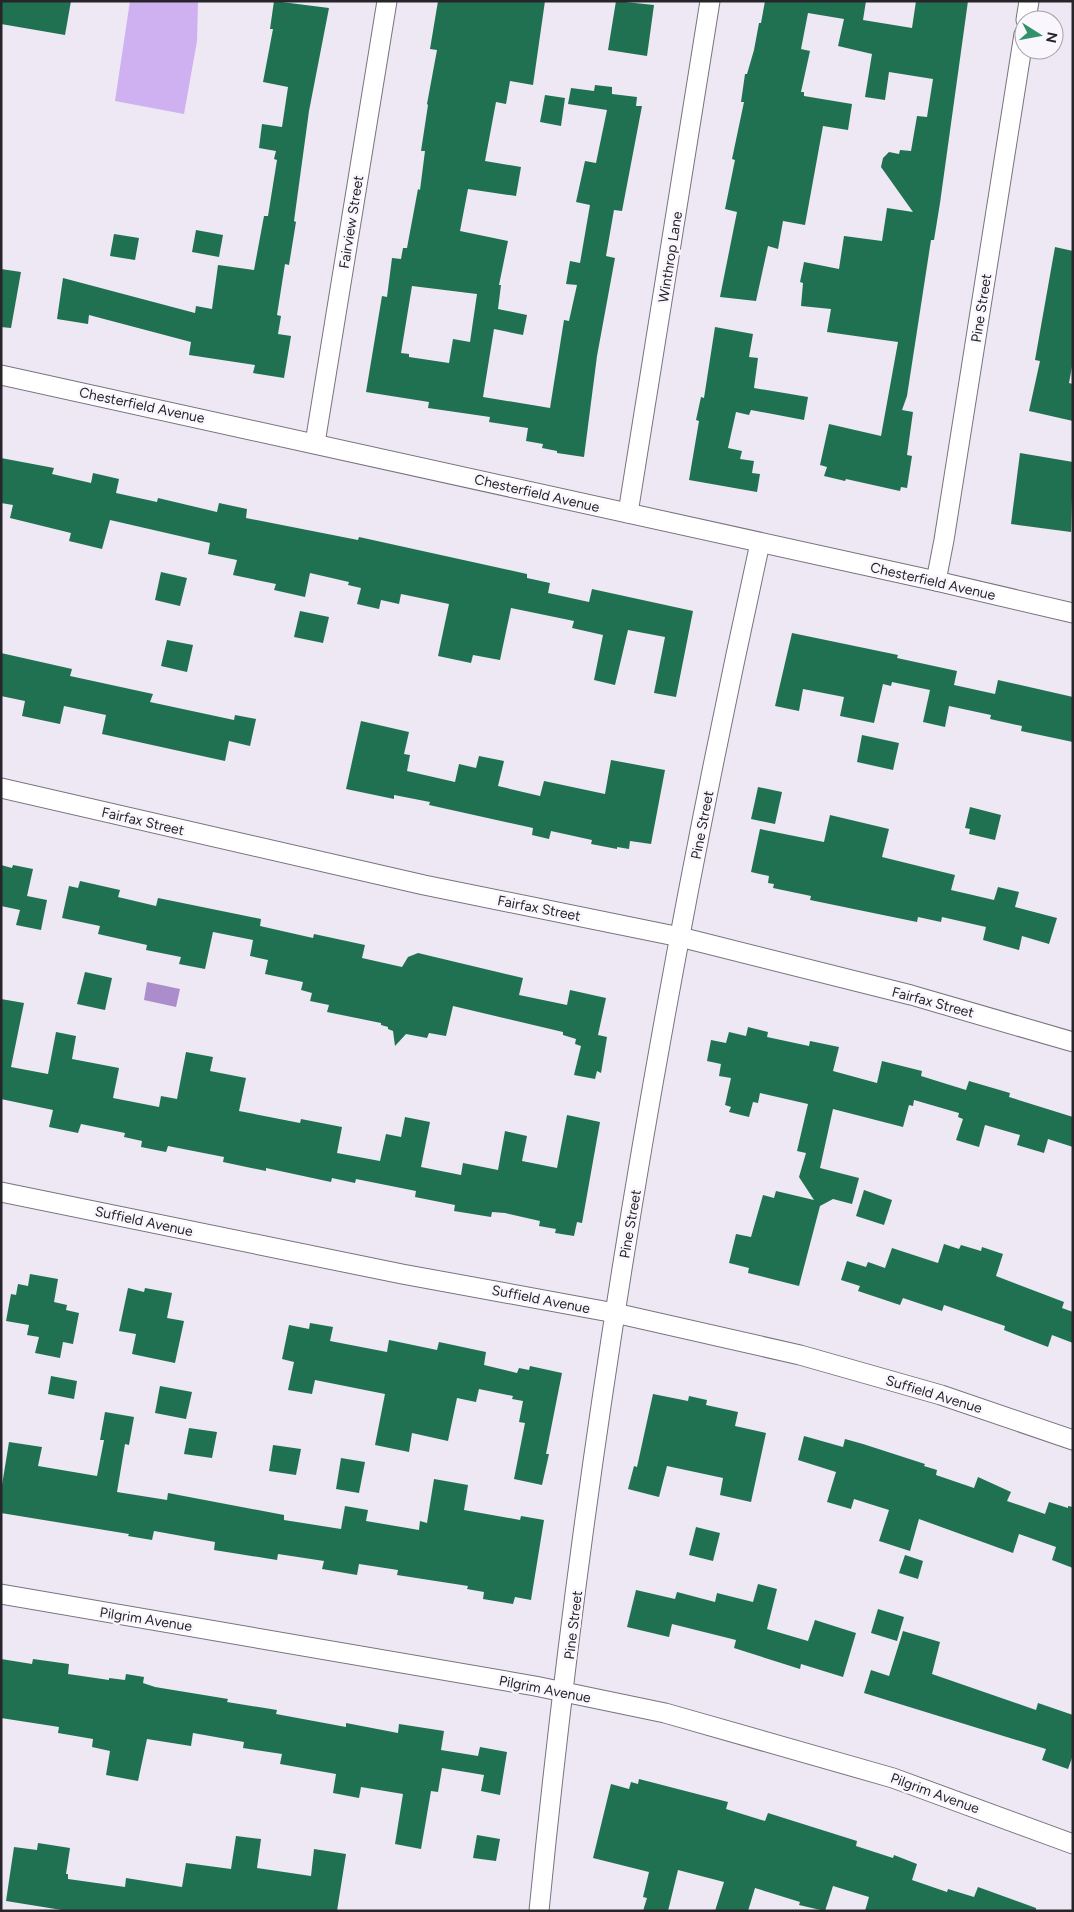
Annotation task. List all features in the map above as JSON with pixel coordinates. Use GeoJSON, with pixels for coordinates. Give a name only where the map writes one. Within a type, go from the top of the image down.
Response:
{"type":"FeatureCollection","features":[{"type":"Feature","properties":{"kind":"street","name":"Fairview Street"},"geometry":{"type":"LineString","coordinates":[[315,443],[388,1]]}},
{"type":"Feature","properties":{"kind":"street","name":"Winthrop Lane"},"geometry":{"type":"LineString","coordinates":[[628,513],[710,1]]}},
{"type":"Feature","properties":{"kind":"street","name":"Pine Street"},"geometry":{"type":"LineString","coordinates":[[936,581],[1020,60]]}},
{"type":"Feature","properties":{"kind":"street","name":"Chesterfield Avenue"},"geometry":{"type":"LineString","coordinates":[[1,375],[315,443],[1073,613]]}},
{"type":"Feature","properties":{"kind":"street","name":"Pine Street"},"geometry":{"type":"LineString","coordinates":[[539,1911],[564,1692],[615,1312],[680,937],[760,543]]}},
{"type":"Feature","properties":{"kind":"street","name":"Fairfax Street"},"geometry":{"type":"LineString","coordinates":[[1,788],[424,885],[680,937],[911,995],[1073,1042]]}},
{"type":"Feature","properties":{"kind":"street","name":"Suffield Avenue"},"geometry":{"type":"LineString","coordinates":[[1,1192],[402,1274],[615,1312],[800,1355],[941,1395],[1073,1440]]}},
{"type":"Feature","properties":{"kind":"street","name":"Pilgrim Avenue"},"geometry":{"type":"LineString","coordinates":[[1,1594],[564,1692],[665,1713],[894,1778],[1073,1844]]}},
{"type":"Feature","properties":{"kind":"shaded area"},"geometry":{"type":"Polygon","coordinates":[[[130,1],[198,1],[197,41],[184,114],[115,101],[130,1]]]}},
{"type":"Feature","properties":{"kind":"shaded area"},"geometry":{"type":"Polygon","coordinates":[[[147,982],[180,989],[176,1007],[144,1000],[147,982]]]}},
{"type":"Feature","properties":{"kind":"building"},"geometry":{"type":"Polygon","coordinates":[[[1,1],[71,1],[65,35],[1,24],[1,1]]]}},
{"type":"Feature","properties":{"kind":"building"},"geometry":{"type":"Polygon","coordinates":[[[274,1],[329,8],[309,111],[289,265],[285,264],[277,315],[281,316],[278,334],[291,336],[284,378],[253,373],[255,365],[189,355],[191,342],[89,315],[88,324],[57,319],[63,278],[195,313],[196,306],[212,309],[218,265],[254,270],[264,216],[268,216],[277,160],[274,159],[276,151],[259,148],[262,124],[282,127],[288,87],[263,82],[273,29],[270,29],[274,1]]]}},
{"type":"Feature","properties":{"kind":"building"},"geometry":{"type":"Polygon","coordinates":[[[438,1],[545,1],[533,85],[510,81],[506,104],[496,102],[485,161],[521,167],[516,196],[468,189],[460,231],[508,241],[499,285],[501,285],[498,309],[527,315],[523,335],[494,329],[483,397],[550,408],[564,320],[569,321],[577,285],[566,284],[570,261],[580,263],[590,205],[576,202],[585,161],[596,163],[607,110],[568,104],[571,88],[594,91],[595,85],[612,87],[612,94],[637,97],[636,106],[642,106],[622,211],[614,210],[606,256],[615,258],[597,356],[584,457],[557,453],[557,451],[542,448],[543,444],[526,441],[528,428],[489,422],[490,417],[428,408],[429,402],[366,392],[382,296],[387,297],[392,258],[401,259],[403,248],[407,248],[418,189],[420,190],[425,151],[421,151],[437,50],[430,49],[438,1]],[[412,286],[401,353],[409,354],[409,357],[449,363],[453,339],[470,342],[477,294],[412,286]]]}},
{"type":"Feature","properties":{"kind":"building"},"geometry":{"type":"Polygon","coordinates":[[[616,1],[654,5],[647,56],[608,50],[616,1]]]}},
{"type":"Feature","properties":{"kind":"building"},"geometry":{"type":"Polygon","coordinates":[[[765,1],[866,1],[863,20],[912,28],[916,1],[968,1],[940,203],[934,240],[931,240],[907,396],[902,410],[913,412],[907,455],[912,456],[907,488],[901,487],[900,491],[824,476],[827,467],[820,465],[829,424],[881,436],[898,342],[827,332],[831,309],[801,306],[803,283],[800,282],[804,262],[839,269],[844,236],[882,241],[887,208],[913,212],[881,167],[883,158],[889,152],[899,154],[900,150],[911,151],[917,116],[927,117],[933,79],[889,72],[885,100],[865,97],[872,54],[838,46],[844,19],[808,13],[801,49],[810,51],[801,92],[804,92],[804,96],[852,104],[848,130],[823,126],[805,225],[783,221],[778,249],[768,246],[756,301],[720,297],[737,212],[725,209],[735,160],[732,159],[744,102],[741,102],[745,74],[747,74],[754,50],[765,1]]]}},
{"type":"Feature","properties":{"kind":"building"},"geometry":{"type":"Polygon","coordinates":[[[545,95],[565,98],[561,126],[540,122],[545,95]]]}},
{"type":"Feature","properties":{"kind":"building"},"geometry":{"type":"Polygon","coordinates":[[[196,230],[223,235],[219,257],[192,252],[196,230]]]}},
{"type":"Feature","properties":{"kind":"building"},"geometry":{"type":"Polygon","coordinates":[[[114,234],[139,238],[135,260],[110,256],[114,234]]]}},
{"type":"Feature","properties":{"kind":"building"},"geometry":{"type":"Polygon","coordinates":[[[1055,247],[1073,251],[1073,361],[1069,383],[1073,384],[1073,421],[1029,411],[1040,361],[1035,360],[1055,247]]]}},
{"type":"Feature","properties":{"kind":"building"},"geometry":{"type":"Polygon","coordinates":[[[1,269],[21,272],[11,328],[1,327],[1,269]]]}},
{"type":"Feature","properties":{"kind":"building"},"geometry":{"type":"Polygon","coordinates":[[[715,327],[753,334],[749,357],[758,358],[754,388],[808,397],[804,420],[751,410],[749,415],[736,412],[728,448],[742,451],[740,459],[754,461],[752,473],[760,474],[757,492],[689,480],[699,421],[696,420],[701,397],[704,398],[715,327]]]}},
{"type":"Feature","properties":{"kind":"building"},"geometry":{"type":"Polygon","coordinates":[[[1020,453],[1073,462],[1071,532],[1011,524],[1020,453]]]}},
{"type":"Feature","properties":{"kind":"building"},"geometry":{"type":"Polygon","coordinates":[[[1,458],[54,468],[52,474],[91,483],[93,473],[119,479],[116,493],[157,502],[158,498],[217,512],[219,503],[247,509],[246,518],[358,540],[359,537],[527,574],[527,578],[550,583],[548,593],[589,602],[592,589],[693,611],[676,697],[654,693],[665,637],[628,630],[615,685],[594,680],[603,635],[572,628],[574,621],[511,608],[500,660],[473,655],[471,663],[438,656],[449,604],[401,594],[399,604],[381,600],[379,609],[357,604],[361,588],[348,585],[349,582],[310,573],[305,597],[274,590],[276,584],[233,575],[237,560],[208,554],[210,543],[110,520],[102,549],[69,541],[71,533],[10,518],[13,505],[1,503],[1,458]]]}},
{"type":"Feature","properties":{"kind":"building"},"geometry":{"type":"Polygon","coordinates":[[[161,572],[187,578],[180,606],[155,600],[161,572]]]}},
{"type":"Feature","properties":{"kind":"building"},"geometry":{"type":"Polygon","coordinates":[[[300,611],[329,617],[323,643],[294,637],[300,611]]]}},
{"type":"Feature","properties":{"kind":"building"},"geometry":{"type":"Polygon","coordinates":[[[792,633],[898,655],[897,658],[957,671],[954,685],[995,694],[998,680],[1073,697],[1073,742],[1021,731],[1022,726],[990,719],[991,715],[949,706],[945,727],[923,722],[930,690],[892,682],[891,686],[883,684],[874,723],[840,716],[844,697],[803,689],[799,711],[775,706],[792,633]]]}},
{"type":"Feature","properties":{"kind":"building"},"geometry":{"type":"Polygon","coordinates":[[[167,640],[193,645],[187,672],[161,666],[167,640]]]}},
{"type":"Feature","properties":{"kind":"building"},"geometry":{"type":"Polygon","coordinates":[[[1,653],[72,669],[70,676],[153,694],[150,702],[234,720],[235,715],[256,719],[250,746],[229,741],[225,761],[102,734],[106,715],[64,706],[60,724],[22,716],[25,701],[1,696],[1,653]]]}},
{"type":"Feature","properties":{"kind":"building"},"geometry":{"type":"Polygon","coordinates":[[[361,721],[409,732],[404,754],[410,755],[407,771],[455,782],[459,764],[476,768],[479,756],[504,761],[498,786],[540,796],[544,781],[605,794],[611,760],[665,770],[651,844],[630,841],[629,849],[617,847],[617,849],[591,844],[592,840],[551,831],[549,839],[532,835],[533,828],[429,805],[430,802],[394,795],[394,799],[346,789],[361,721]]]}},
{"type":"Feature","properties":{"kind":"building"},"geometry":{"type":"Polygon","coordinates":[[[862,735],[899,743],[893,770],[857,762],[862,735]]]}},
{"type":"Feature","properties":{"kind":"building"},"geometry":{"type":"Polygon","coordinates":[[[758,787],[782,792],[775,824],[751,819],[758,787]]]}},
{"type":"Feature","properties":{"kind":"building"},"geometry":{"type":"Polygon","coordinates":[[[970,807],[1001,815],[995,840],[969,834],[970,829],[965,828],[970,807]]]}},
{"type":"Feature","properties":{"kind":"building"},"geometry":{"type":"Polygon","coordinates":[[[830,815],[889,829],[882,857],[955,875],[951,890],[994,900],[998,887],[1019,892],[1015,907],[1057,918],[1049,944],[1022,936],[1019,950],[983,940],[986,927],[942,917],[941,922],[918,917],[917,922],[810,900],[811,896],[773,888],[774,884],[768,883],[769,876],[751,872],[760,829],[824,842],[830,815]]]}},
{"type":"Feature","properties":{"kind":"building"},"geometry":{"type":"Polygon","coordinates":[[[1,865],[12,868],[13,865],[33,869],[27,896],[47,900],[41,930],[16,925],[20,910],[1,906],[1,865]]]}},
{"type":"Feature","properties":{"kind":"building"},"geometry":{"type":"Polygon","coordinates":[[[80,881],[120,890],[118,897],[156,906],[158,898],[261,919],[260,926],[313,938],[314,934],[365,945],[362,958],[402,967],[408,957],[418,953],[523,978],[519,995],[567,1005],[570,990],[606,998],[598,1035],[607,1037],[601,1073],[597,1071],[595,1079],[574,1075],[581,1046],[575,1044],[576,1039],[563,1035],[563,1032],[453,1006],[446,1036],[429,1033],[427,1038],[406,1034],[395,1046],[393,1031],[381,1025],[381,1023],[327,1012],[329,1005],[310,1001],[312,993],[301,990],[303,982],[265,974],[268,960],[250,956],[253,940],[213,932],[205,969],[179,964],[181,957],[146,950],[147,945],[98,934],[100,926],[62,918],[69,886],[78,888],[80,881]]]}},
{"type":"Feature","properties":{"kind":"building"},"geometry":{"type":"Polygon","coordinates":[[[85,972],[112,978],[105,1010],[77,1004],[85,972]]]}},
{"type":"Feature","properties":{"kind":"building"},"geometry":{"type":"Polygon","coordinates":[[[1,999],[24,1003],[11,1067],[48,1074],[56,1032],[76,1036],[72,1059],[119,1068],[113,1098],[159,1107],[161,1096],[177,1099],[186,1052],[213,1057],[210,1071],[246,1078],[239,1111],[300,1123],[301,1119],[342,1127],[337,1153],[380,1161],[386,1134],[401,1137],[405,1117],[430,1122],[421,1167],[461,1175],[463,1163],[498,1170],[505,1131],[527,1136],[522,1161],[557,1168],[567,1115],[600,1122],[582,1223],[577,1222],[574,1236],[555,1233],[556,1229],[539,1226],[540,1221],[505,1213],[492,1212],[491,1217],[454,1211],[455,1205],[415,1197],[416,1191],[356,1179],[355,1183],[332,1178],[331,1182],[266,1168],[266,1171],[223,1162],[224,1157],[168,1146],[166,1152],[141,1147],[142,1141],[124,1137],[125,1133],[81,1124],[78,1133],[49,1127],[53,1110],[1,1099],[1,999]]]}},
{"type":"Feature","properties":{"kind":"building"},"geometry":{"type":"Polygon","coordinates":[[[748,1027],[768,1032],[767,1037],[809,1046],[810,1041],[839,1047],[833,1071],[877,1083],[882,1061],[922,1071],[921,1076],[966,1090],[969,1081],[1010,1093],[1009,1097],[1073,1117],[1073,1147],[1048,1139],[1044,1153],[1017,1145],[1020,1135],[985,1125],[979,1147],[956,1140],[963,1119],[958,1117],[959,1113],[914,1100],[913,1106],[909,1105],[903,1127],[833,1109],[820,1168],[859,1178],[852,1204],[833,1199],[820,1206],[799,1286],[748,1273],[749,1268],[729,1263],[736,1234],[751,1237],[763,1195],[774,1198],[776,1191],[814,1200],[799,1177],[806,1153],[797,1151],[808,1104],[760,1093],[758,1103],[753,1102],[749,1117],[729,1112],[731,1107],[725,1105],[731,1078],[719,1076],[721,1064],[707,1061],[711,1040],[726,1043],[729,1032],[746,1036],[748,1027]]]}},
{"type":"Feature","properties":{"kind":"building"},"geometry":{"type":"Polygon","coordinates":[[[864,1190],[892,1200],[884,1225],[856,1216],[864,1190]]]}},
{"type":"Feature","properties":{"kind":"building"},"geometry":{"type":"Polygon","coordinates":[[[944,1244],[959,1249],[961,1245],[981,1251],[982,1247],[1003,1254],[996,1276],[1064,1302],[1062,1308],[1073,1312],[1073,1343],[1052,1335],[1048,1347],[1004,1330],[1005,1326],[944,1305],[942,1311],[903,1298],[900,1305],[858,1291],[860,1286],[841,1280],[847,1261],[866,1267],[868,1262],[885,1268],[892,1248],[938,1263],[944,1244]]]}},
{"type":"Feature","properties":{"kind":"building"},"geometry":{"type":"Polygon","coordinates":[[[30,1274],[58,1279],[54,1302],[67,1305],[66,1310],[79,1313],[73,1344],[63,1342],[60,1358],[35,1353],[39,1337],[27,1335],[29,1325],[6,1321],[11,1294],[16,1295],[18,1284],[28,1286],[30,1274]]]}},
{"type":"Feature","properties":{"kind":"building"},"geometry":{"type":"Polygon","coordinates":[[[128,1288],[144,1292],[145,1288],[172,1293],[167,1318],[184,1321],[175,1363],[132,1354],[136,1334],[119,1331],[128,1288]]]}},
{"type":"Feature","properties":{"kind":"building"},"geometry":{"type":"Polygon","coordinates":[[[310,1323],[333,1327],[330,1341],[387,1352],[389,1340],[437,1350],[439,1342],[486,1352],[484,1365],[517,1373],[519,1368],[529,1370],[530,1366],[562,1373],[546,1454],[549,1454],[542,1485],[514,1479],[525,1423],[519,1422],[523,1401],[512,1399],[513,1396],[479,1389],[476,1402],[457,1398],[448,1441],[412,1433],[409,1452],[375,1445],[385,1394],[315,1380],[312,1394],[288,1390],[294,1362],[282,1359],[289,1325],[309,1329],[310,1323]]]}},
{"type":"Feature","properties":{"kind":"building"},"geometry":{"type":"Polygon","coordinates":[[[51,1376],[77,1381],[74,1399],[48,1394],[51,1376]]]}},
{"type":"Feature","properties":{"kind":"building"},"geometry":{"type":"Polygon","coordinates":[[[160,1386],[192,1392],[186,1419],[155,1413],[160,1386]]]}},
{"type":"Feature","properties":{"kind":"building"},"geometry":{"type":"Polygon","coordinates":[[[653,1394],[688,1401],[689,1396],[707,1400],[706,1405],[738,1412],[735,1426],[766,1433],[751,1502],[720,1495],[723,1478],[667,1466],[659,1497],[628,1489],[634,1466],[637,1467],[653,1394]]]}},
{"type":"Feature","properties":{"kind":"building"},"geometry":{"type":"Polygon","coordinates":[[[105,1412],[134,1417],[129,1445],[125,1444],[117,1492],[167,1500],[168,1493],[284,1515],[284,1520],[341,1529],[345,1506],[368,1510],[366,1521],[419,1530],[420,1521],[427,1523],[434,1479],[468,1485],[464,1510],[520,1520],[521,1516],[544,1520],[531,1600],[515,1597],[513,1604],[483,1599],[484,1592],[467,1589],[468,1586],[397,1575],[398,1570],[359,1564],[357,1575],[322,1569],[324,1561],[278,1554],[277,1560],[214,1550],[215,1542],[154,1531],[152,1540],[128,1536],[129,1534],[1,1513],[1,1491],[9,1442],[42,1447],[38,1466],[97,1476],[104,1440],[100,1440],[105,1412]]]}},
{"type":"Feature","properties":{"kind":"building"},"geometry":{"type":"Polygon","coordinates":[[[189,1428],[217,1432],[212,1458],[184,1454],[189,1428]]]}},
{"type":"Feature","properties":{"kind":"building"},"geometry":{"type":"Polygon","coordinates":[[[804,1436],[843,1447],[845,1439],[863,1444],[925,1464],[924,1466],[937,1470],[936,1475],[974,1488],[978,1477],[1011,1492],[1007,1501],[1045,1514],[1049,1502],[1068,1508],[1068,1506],[1073,1507],[1073,1568],[1052,1560],[1056,1547],[1019,1534],[1013,1553],[919,1519],[910,1551],[879,1541],[889,1510],[854,1499],[851,1509],[827,1502],[836,1472],[798,1460],[804,1436]]]}},
{"type":"Feature","properties":{"kind":"building"},"geometry":{"type":"Polygon","coordinates":[[[273,1445],[301,1449],[296,1475],[269,1471],[273,1445]]]}},
{"type":"Feature","properties":{"kind":"building"},"geometry":{"type":"Polygon","coordinates":[[[341,1458],[365,1462],[359,1493],[336,1489],[341,1458]]]}},
{"type":"Feature","properties":{"kind":"building"},"geometry":{"type":"Polygon","coordinates":[[[696,1527],[720,1533],[713,1561],[689,1555],[696,1527]]]}},
{"type":"Feature","properties":{"kind":"building"},"geometry":{"type":"Polygon","coordinates":[[[905,1555],[923,1561],[918,1579],[899,1573],[905,1555]]]}},
{"type":"Feature","properties":{"kind":"building"},"geometry":{"type":"Polygon","coordinates":[[[758,1584],[777,1589],[767,1629],[808,1641],[815,1620],[856,1633],[843,1677],[801,1664],[800,1669],[734,1648],[736,1640],[672,1624],[669,1637],[627,1627],[636,1590],[675,1599],[677,1592],[715,1602],[717,1593],[753,1602],[758,1584]]]}},
{"type":"Feature","properties":{"kind":"building"},"geometry":{"type":"Polygon","coordinates":[[[878,1609],[904,1617],[897,1641],[871,1633],[878,1609]]]}},
{"type":"Feature","properties":{"kind":"building"},"geometry":{"type":"Polygon","coordinates":[[[903,1631],[940,1642],[932,1674],[1036,1710],[1038,1703],[1073,1715],[1073,1755],[1068,1769],[1042,1760],[1046,1749],[864,1693],[871,1670],[889,1676],[903,1631]]]}},
{"type":"Feature","properties":{"kind":"building"},"geometry":{"type":"Polygon","coordinates":[[[1,1659],[32,1664],[33,1659],[69,1664],[68,1674],[109,1680],[109,1678],[125,1680],[126,1674],[144,1677],[143,1683],[155,1687],[228,1699],[227,1702],[277,1710],[276,1714],[346,1727],[346,1723],[398,1733],[399,1724],[444,1731],[441,1750],[478,1756],[480,1747],[507,1752],[500,1795],[481,1791],[484,1775],[442,1768],[438,1792],[431,1791],[421,1849],[395,1844],[403,1794],[361,1787],[359,1798],[333,1793],[336,1774],[280,1764],[282,1754],[243,1748],[244,1742],[193,1733],[191,1746],[147,1739],[138,1781],[106,1775],[110,1751],[92,1747],[93,1739],[58,1733],[59,1727],[1,1718],[1,1659]]]}},
{"type":"Feature","properties":{"kind":"building"},"geometry":{"type":"Polygon","coordinates":[[[639,1779],[728,1802],[726,1809],[765,1821],[768,1813],[857,1841],[856,1846],[893,1858],[894,1855],[917,1864],[912,1880],[947,1892],[948,1889],[974,1897],[978,1887],[1036,1908],[1036,1911],[865,1911],[869,1897],[833,1886],[825,1911],[799,1905],[800,1902],[755,1888],[748,1911],[715,1911],[724,1882],[678,1870],[668,1911],[643,1911],[647,1898],[643,1897],[649,1872],[593,1858],[611,1784],[629,1789],[631,1782],[638,1784],[639,1779]]]}},
{"type":"Feature","properties":{"kind":"building"},"geometry":{"type":"Polygon","coordinates":[[[477,1835],[500,1839],[496,1861],[473,1858],[477,1835]]]}},
{"type":"Feature","properties":{"kind":"building"},"geometry":{"type":"Polygon","coordinates":[[[236,1836],[261,1839],[257,1868],[311,1876],[314,1849],[346,1854],[337,1911],[68,1911],[6,1901],[14,1847],[37,1850],[38,1843],[70,1848],[66,1874],[68,1874],[68,1879],[125,1887],[126,1878],[182,1887],[186,1863],[231,1869],[236,1836]]]}}]}
